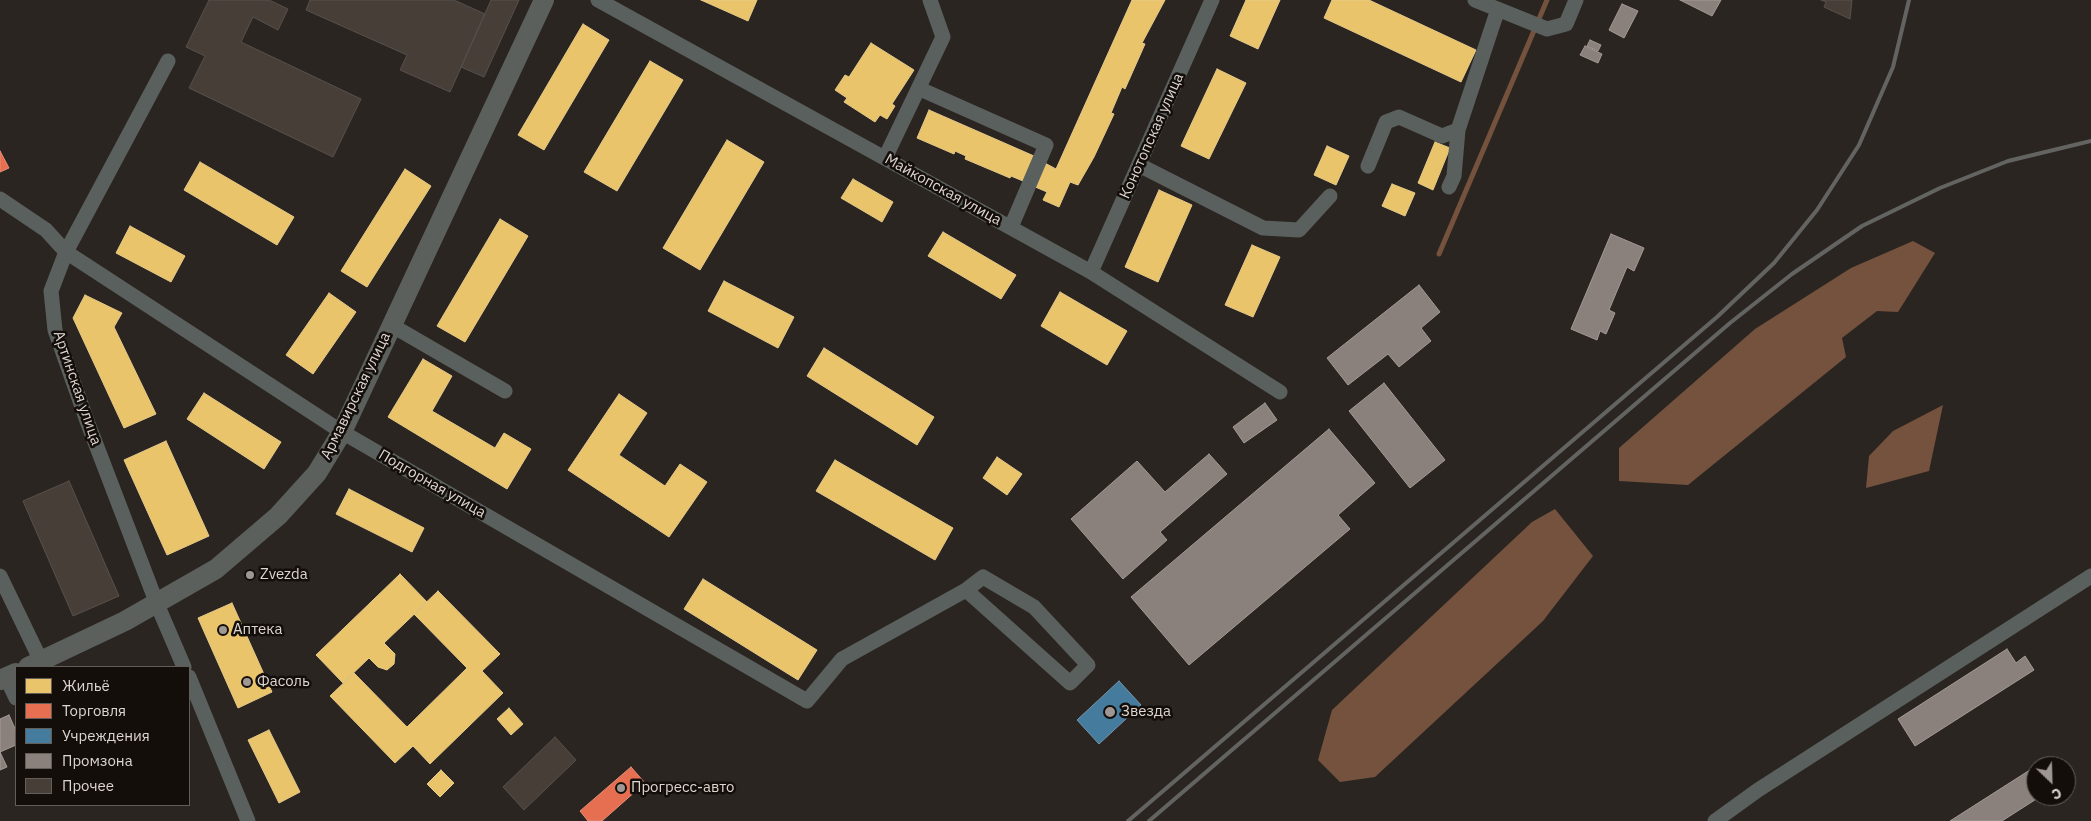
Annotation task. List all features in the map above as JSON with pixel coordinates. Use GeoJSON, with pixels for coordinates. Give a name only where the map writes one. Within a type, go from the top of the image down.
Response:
{"type":"FeatureCollection","features":[{"type":"Feature","properties":{"kind":"main road","name":"Армавирская улица"},"geometry":{"type":"LineString","coordinates":[[34,664],[158,604],[216,568],[278,516],[317,474],[342,432],[544,0]]}},
{"type":"Feature","properties":{"kind":"street","name":"Майкопская улица"},"geometry":{"type":"LineString","coordinates":[[598,0],[1092,272],[1280,392]]}},
{"type":"Feature","properties":{"kind":"street"},"geometry":{"type":"LineString","coordinates":[[886,158],[944,37],[930,0]]}},
{"type":"Feature","properties":{"kind":"street","name":"Конотопская улица"},"geometry":{"type":"LineString","coordinates":[[1092,272],[1212,0]]}},
{"type":"Feature","properties":{"kind":"street"},"geometry":{"type":"LineString","coordinates":[[1476,0],[1546,30],[1566,24],[1576,0]]}},
{"type":"Feature","properties":{"kind":"street"},"geometry":{"type":"LineString","coordinates":[[1449,186],[1454,176],[1458,130],[1498,10]]}},
{"type":"Feature","properties":{"kind":"street","name":"Артинская улица"},"geometry":{"type":"LineString","coordinates":[[168,60],[66,252],[51,291],[55,330],[87,421],[184,666]]}},
{"type":"Feature","properties":{"kind":"street"},"geometry":{"type":"LineString","coordinates":[[920,88],[1046,145],[1011,227]]}},
{"type":"Feature","properties":{"kind":"street"},"geometry":{"type":"LineString","coordinates":[[1368,166],[1386,122],[1398,117],[1442,136],[1458,130]]}},
{"type":"Feature","properties":{"kind":"street"},"geometry":{"type":"LineString","coordinates":[[1139,165],[1263,228],[1299,230],[1330,196]]}},
{"type":"Feature","properties":{"kind":"street","name":"Подгорная улица"},"geometry":{"type":"LineString","coordinates":[[0,199],[46,230],[66,252],[342,432],[807,700],[842,660],[966,590]]}},
{"type":"Feature","properties":{"kind":"street"},"geometry":{"type":"LineString","coordinates":[[391,325],[505,390]]}},
{"type":"Feature","properties":{"kind":"street"},"geometry":{"type":"LineString","coordinates":[[0,576],[34,664]]}},
{"type":"Feature","properties":{"kind":"street"},"geometry":{"type":"LineString","coordinates":[[983,576],[1034,607],[1088,665],[1070,683],[966,590],[983,576]]}},
{"type":"Feature","properties":{"kind":"street"},"geometry":{"type":"LineString","coordinates":[[1715,821],[1758,790],[2091,576]]}},
{"type":"Feature","properties":{"kind":"street"},"geometry":{"type":"LineString","coordinates":[[8,677],[15,695]]}},
{"type":"Feature","properties":{"kind":"street"},"geometry":{"type":"LineString","coordinates":[[190,679],[248,821]]}},
{"type":"Feature","properties":{"kind":"shaded area"},"geometry":{"type":"Polygon","coordinates":[[[1913,241],[1935,253],[1898,312],[1877,311],[1842,338],[1846,357],[1688,485],[1619,481],[1619,448],[1755,329],[1851,268],[1913,241]]]}},
{"type":"Feature","properties":{"kind":"shaded area"},"geometry":{"type":"Polygon","coordinates":[[[1943,405],[1929,471],[1866,488],[1869,456],[1893,431],[1943,405]]]}},
{"type":"Feature","properties":{"kind":"shaded area"},"geometry":{"type":"Polygon","coordinates":[[[1555,509],[1593,556],[1543,621],[1375,777],[1340,782],[1318,760],[1332,710],[1532,522],[1555,509]]]}},
{"type":"Feature","properties":{"kind":"building: Жильё"},"geometry":{"type":"Polygon","coordinates":[[[701,0],[757,0],[748,21],[701,0]]]}},
{"type":"Feature","properties":{"kind":"building: Жильё"},"geometry":{"type":"Polygon","coordinates":[[[1132,0],[1165,0],[1142,43],[1145,44],[1125,89],[1122,87],[1111,113],[1114,114],[1094,157],[1078,185],[1070,182],[1059,207],[1043,200],[1047,192],[1033,186],[1043,162],[1056,169],[1132,0]]]}},
{"type":"Feature","properties":{"kind":"building: Жильё"},"geometry":{"type":"Polygon","coordinates":[[[1246,0],[1280,0],[1258,49],[1230,36],[1246,0]]]}},
{"type":"Feature","properties":{"kind":"building: Жильё"},"geometry":{"type":"Polygon","coordinates":[[[1332,0],[1369,0],[1476,50],[1461,82],[1324,18],[1332,0]]]}},
{"type":"Feature","properties":{"kind":"building: Жильё"},"geometry":{"type":"Polygon","coordinates":[[[583,24],[609,40],[544,150],[518,135],[583,24]]]}},
{"type":"Feature","properties":{"kind":"building: Жильё"},"geometry":{"type":"Polygon","coordinates":[[[871,43],[914,70],[892,104],[895,106],[887,119],[880,115],[875,122],[844,102],[847,98],[835,90],[845,75],[849,77],[871,43]]]}},
{"type":"Feature","properties":{"kind":"building: Жильё"},"geometry":{"type":"Polygon","coordinates":[[[650,61],[683,80],[617,191],[584,172],[650,61]]]}},
{"type":"Feature","properties":{"kind":"building: Жильё"},"geometry":{"type":"Polygon","coordinates":[[[1217,69],[1246,83],[1209,159],[1181,146],[1217,69]]]}},
{"type":"Feature","properties":{"kind":"building: Жильё"},"geometry":{"type":"Polygon","coordinates":[[[929,110],[1034,156],[1023,181],[1011,176],[1010,178],[965,159],[966,156],[955,151],[954,154],[917,138],[929,110]]]}},
{"type":"Feature","properties":{"kind":"building: Жильё"},"geometry":{"type":"Polygon","coordinates":[[[727,140],[764,162],[700,270],[663,248],[727,140]]]}},
{"type":"Feature","properties":{"kind":"building: Жильё"},"geometry":{"type":"Polygon","coordinates":[[[1435,142],[1450,148],[1433,190],[1418,183],[1435,142]]]}},
{"type":"Feature","properties":{"kind":"building: Жильё"},"geometry":{"type":"Polygon","coordinates":[[[1327,146],[1349,156],[1336,185],[1314,175],[1327,146]]]}},
{"type":"Feature","properties":{"kind":"building: Жильё"},"geometry":{"type":"Polygon","coordinates":[[[200,162],[294,217],[277,245],[184,190],[200,162]]]}},
{"type":"Feature","properties":{"kind":"building: Жильё"},"geometry":{"type":"Polygon","coordinates":[[[405,169],[431,186],[367,287],[341,271],[405,169]]]}},
{"type":"Feature","properties":{"kind":"building: Жильё"},"geometry":{"type":"Polygon","coordinates":[[[853,179],[893,202],[882,222],[841,198],[853,179]]]}},
{"type":"Feature","properties":{"kind":"building: Жильё"},"geometry":{"type":"Polygon","coordinates":[[[1392,184],[1415,193],[1405,216],[1382,206],[1392,184]]]}},
{"type":"Feature","properties":{"kind":"building: Жильё"},"geometry":{"type":"Polygon","coordinates":[[[1159,190],[1192,205],[1158,282],[1125,267],[1159,190]]]}},
{"type":"Feature","properties":{"kind":"building: Жильё"},"geometry":{"type":"Polygon","coordinates":[[[500,219],[528,236],[465,342],[437,326],[500,219]]]}},
{"type":"Feature","properties":{"kind":"building: Жильё"},"geometry":{"type":"Polygon","coordinates":[[[130,226],[185,256],[171,282],[116,253],[130,226]]]}},
{"type":"Feature","properties":{"kind":"building: Жильё"},"geometry":{"type":"Polygon","coordinates":[[[943,232],[1016,275],[1001,299],[928,256],[943,232]]]}},
{"type":"Feature","properties":{"kind":"building: Жильё"},"geometry":{"type":"Polygon","coordinates":[[[1252,245],[1280,257],[1253,317],[1225,305],[1252,245]]]}},
{"type":"Feature","properties":{"kind":"building: Жильё"},"geometry":{"type":"Polygon","coordinates":[[[724,281],[794,317],[778,348],[708,311],[724,281]]]}},
{"type":"Feature","properties":{"kind":"building: Жильё"},"geometry":{"type":"Polygon","coordinates":[[[1060,292],[1127,331],[1107,365],[1041,326],[1060,292]]]}},
{"type":"Feature","properties":{"kind":"building: Жильё"},"geometry":{"type":"Polygon","coordinates":[[[329,293],[356,312],[313,374],[286,355],[329,293]]]}},
{"type":"Feature","properties":{"kind":"building: Жильё"},"geometry":{"type":"Polygon","coordinates":[[[85,295],[122,313],[114,327],[156,414],[124,428],[73,318],[85,295]]]}},
{"type":"Feature","properties":{"kind":"building: Жильё"},"geometry":{"type":"Polygon","coordinates":[[[824,348],[934,417],[917,445],[807,376],[824,348]]]}},
{"type":"Feature","properties":{"kind":"building: Жильё"},"geometry":{"type":"Polygon","coordinates":[[[423,359],[452,376],[432,411],[495,448],[504,433],[531,449],[507,489],[388,417],[423,359]]]}},
{"type":"Feature","properties":{"kind":"building: Жильё"},"geometry":{"type":"Polygon","coordinates":[[[204,393],[281,442],[264,469],[187,419],[204,393]]]}},
{"type":"Feature","properties":{"kind":"building: Жильё"},"geometry":{"type":"Polygon","coordinates":[[[619,394],[647,413],[619,455],[665,486],[680,464],[707,482],[669,537],[568,470],[619,394]]]}},
{"type":"Feature","properties":{"kind":"building: Жильё"},"geometry":{"type":"Polygon","coordinates":[[[166,441],[209,536],[167,555],[124,460],[166,441]]]}},
{"type":"Feature","properties":{"kind":"building: Жильё"},"geometry":{"type":"Polygon","coordinates":[[[997,457],[1022,474],[1007,495],[983,478],[997,457]]]}},
{"type":"Feature","properties":{"kind":"building: Жильё"},"geometry":{"type":"Polygon","coordinates":[[[835,460],[953,528],[935,560],[816,491],[835,460]]]}},
{"type":"Feature","properties":{"kind":"building: Жильё"},"geometry":{"type":"Polygon","coordinates":[[[349,489],[424,528],[412,552],[336,514],[349,489]]]}},
{"type":"Feature","properties":{"kind":"building: Жильё"},"geometry":{"type":"Polygon","coordinates":[[[400,574],[427,602],[384,643],[395,654],[394,664],[387,670],[378,667],[369,658],[343,683],[316,655],[400,574]]]}},
{"type":"Feature","properties":{"kind":"building: Жильё"},"geometry":{"type":"Polygon","coordinates":[[[703,579],[817,650],[798,680],[684,609],[703,579]]]}},
{"type":"Feature","properties":{"kind":"building: Жильё"},"geometry":{"type":"Polygon","coordinates":[[[438,591],[500,654],[482,671],[503,693],[430,764],[413,746],[395,763],[330,696],[354,673],[407,727],[467,668],[414,614],[438,591]]]}},
{"type":"Feature","properties":{"kind":"building: Жильё"},"geometry":{"type":"Polygon","coordinates":[[[232,603],[272,692],[238,708],[198,618],[232,603]]]}},
{"type":"Feature","properties":{"kind":"building: Жильё"},"geometry":{"type":"Polygon","coordinates":[[[509,708],[523,724],[511,735],[497,719],[509,708]]]}},
{"type":"Feature","properties":{"kind":"building: Жильё"},"geometry":{"type":"Polygon","coordinates":[[[269,730],[300,792],[279,803],[248,740],[269,730]]]}},
{"type":"Feature","properties":{"kind":"building: Жильё"},"geometry":{"type":"Polygon","coordinates":[[[441,770],[454,783],[440,797],[427,784],[441,770]]]}},
{"type":"Feature","properties":{"kind":"building: Торговля"},"geometry":{"type":"Polygon","coordinates":[[[0,151],[9,168],[0,172],[0,151]]]}},
{"type":"Feature","properties":{"kind":"building: Торговля"},"geometry":{"type":"Polygon","coordinates":[[[631,767],[645,783],[602,821],[588,821],[580,811],[631,767]]]}},
{"type":"Feature","properties":{"kind":"building: Учреждения"},"geometry":{"type":"Polygon","coordinates":[[[1119,681],[1141,705],[1099,744],[1077,720],[1119,681]]]}},
{"type":"Feature","properties":{"kind":"building: Промзона"},"geometry":{"type":"Polygon","coordinates":[[[1680,0],[1721,0],[1712,16],[1680,0]]]}},
{"type":"Feature","properties":{"kind":"building: Промзона"},"geometry":{"type":"Polygon","coordinates":[[[1622,4],[1638,11],[1624,38],[1609,30],[1622,4]]]}},
{"type":"Feature","properties":{"kind":"building: Промзона"},"geometry":{"type":"Polygon","coordinates":[[[1590,40],[1601,45],[1598,51],[1587,46],[1590,40]]]}},
{"type":"Feature","properties":{"kind":"building: Промзона"},"geometry":{"type":"Polygon","coordinates":[[[1585,46],[1602,54],[1598,63],[1580,55],[1585,46]]]}},
{"type":"Feature","properties":{"kind":"building: Промзона"},"geometry":{"type":"Polygon","coordinates":[[[1611,234],[1644,248],[1634,271],[1627,267],[1609,310],[1615,313],[1606,334],[1600,331],[1597,340],[1571,329],[1611,234]]]}},
{"type":"Feature","properties":{"kind":"building: Промзона"},"geometry":{"type":"Polygon","coordinates":[[[1419,285],[1440,312],[1421,328],[1431,341],[1399,367],[1388,354],[1348,385],[1327,358],[1419,285]]]}},
{"type":"Feature","properties":{"kind":"building: Промзона"},"geometry":{"type":"Polygon","coordinates":[[[1384,383],[1445,460],[1410,488],[1349,411],[1384,383]]]}},
{"type":"Feature","properties":{"kind":"building: Промзона"},"geometry":{"type":"Polygon","coordinates":[[[1265,403],[1277,420],[1244,443],[1233,427],[1265,403]]]}},
{"type":"Feature","properties":{"kind":"building: Промзона"},"geometry":{"type":"Polygon","coordinates":[[[1329,429],[1375,483],[1338,515],[1350,529],[1189,665],[1131,597],[1329,429]]]}},
{"type":"Feature","properties":{"kind":"building: Промзона"},"geometry":{"type":"Polygon","coordinates":[[[1209,454],[1227,474],[1160,532],[1167,540],[1123,579],[1071,519],[1137,461],[1165,492],[1209,454]]]}},
{"type":"Feature","properties":{"kind":"building: Промзона"},"geometry":{"type":"Polygon","coordinates":[[[2007,649],[2016,663],[2025,656],[2034,670],[1915,746],[1898,719],[2007,649]]]}},
{"type":"Feature","properties":{"kind":"building: Промзона"},"geometry":{"type":"Polygon","coordinates":[[[9,715],[15,729],[15,745],[0,752],[0,719],[9,715]]]}},
{"type":"Feature","properties":{"kind":"building: Промзона"},"geometry":{"type":"Polygon","coordinates":[[[0,752],[7,767],[0,770],[0,752]]]}},
{"type":"Feature","properties":{"kind":"building: Промзона"},"geometry":{"type":"Polygon","coordinates":[[[2026,772],[2026,806],[2002,821],[1950,821],[2026,772]]]}},
{"type":"Feature","properties":{"kind":"building: Прочее"},"geometry":{"type":"Polygon","coordinates":[[[209,0],[269,0],[288,9],[278,30],[253,17],[241,42],[361,99],[333,157],[189,88],[205,56],[186,47],[209,0]]]}},
{"type":"Feature","properties":{"kind":"building: Прочее"},"geometry":{"type":"Polygon","coordinates":[[[310,0],[454,0],[485,14],[450,92],[400,70],[407,55],[306,10],[310,0]]]}},
{"type":"Feature","properties":{"kind":"building: Прочее"},"geometry":{"type":"Polygon","coordinates":[[[491,0],[519,0],[484,77],[461,67],[491,0]]]}},
{"type":"Feature","properties":{"kind":"building: Прочее"},"geometry":{"type":"Polygon","coordinates":[[[1821,0],[1852,0],[1850,19],[1824,7],[1826,2],[1821,0]]]}},
{"type":"Feature","properties":{"kind":"building: Прочее"},"geometry":{"type":"Polygon","coordinates":[[[69,481],[119,596],[73,616],[23,501],[69,481]]]}},
{"type":"Feature","properties":{"kind":"building: Прочее"},"geometry":{"type":"Polygon","coordinates":[[[555,737],[576,760],[524,810],[503,787],[555,737]]]}},
{"type":"Feature","properties":{"kind":"waterway"},"geometry":{"type":"LineString","coordinates":[[1439,254],[1547,0]]}},
{"type":"Feature","properties":{"kind":"railway"},"geometry":{"type":"LineString","coordinates":[[1128,821],[1717,317],[1774,263],[1817,210],[1859,145],[1893,67],[1909,0]]}},
{"type":"Feature","properties":{"kind":"railway"},"geometry":{"type":"LineString","coordinates":[[1149,821],[1730,323],[1792,274],[1862,226],[1940,188],[2008,161],[2091,141]]}},
{"type":"Feature","properties":{"kind":"place","name":"Zvezda"},"geometry":{"type":"Point","coordinates":[250,575]}},
{"type":"Feature","properties":{"kind":"place","name":"Аптека"},"geometry":{"type":"Point","coordinates":[223,630]}},
{"type":"Feature","properties":{"kind":"place","name":"Фасоль"},"geometry":{"type":"Point","coordinates":[247,682]}},
{"type":"Feature","properties":{"kind":"place","name":"Звезда"},"geometry":{"type":"Point","coordinates":[1110,712]}},
{"type":"Feature","properties":{"kind":"place","name":"Прогресс-авто"},"geometry":{"type":"Point","coordinates":[621,788]}}]}
